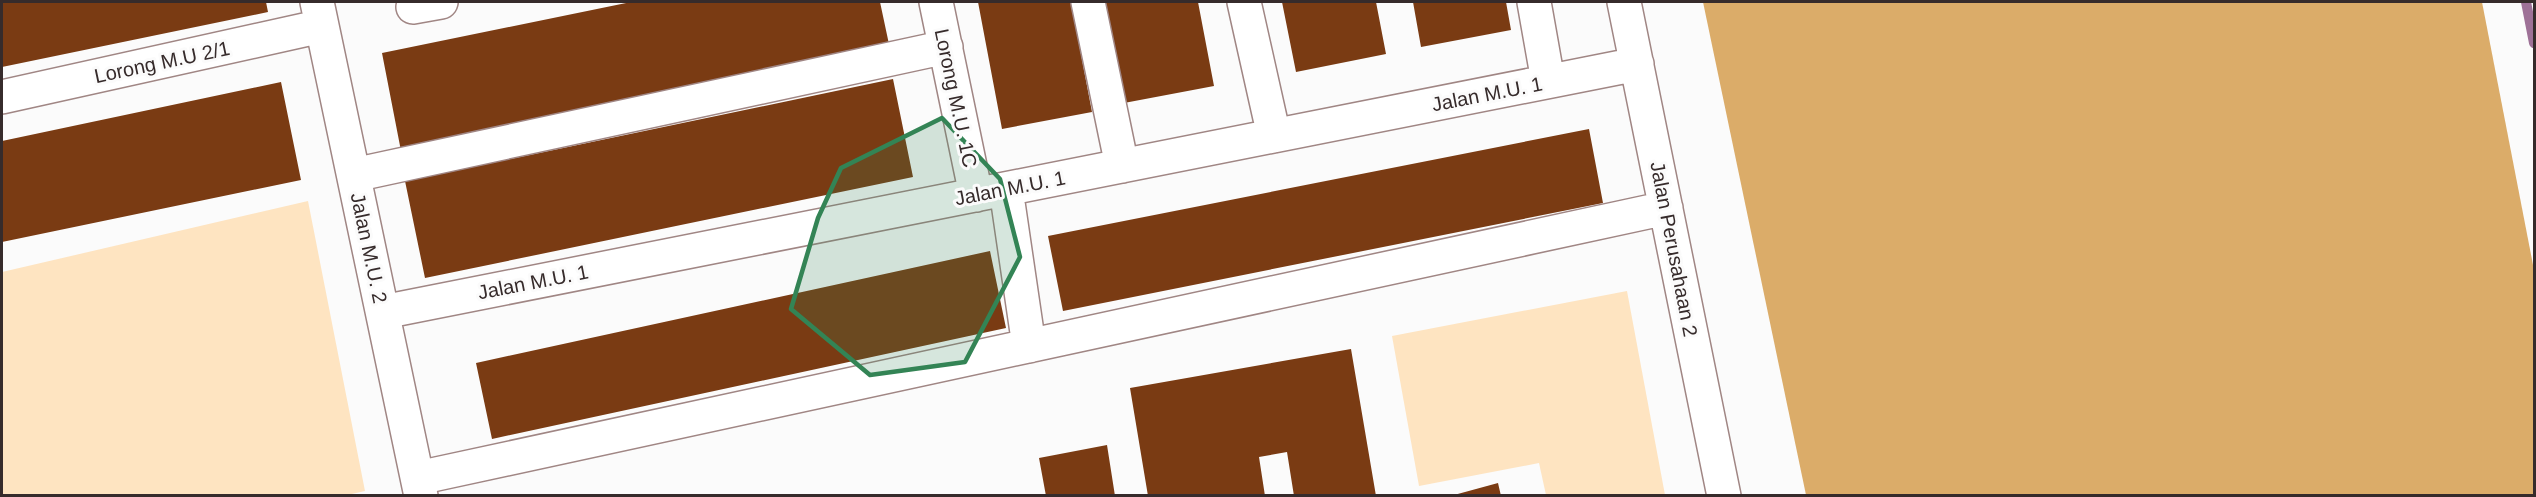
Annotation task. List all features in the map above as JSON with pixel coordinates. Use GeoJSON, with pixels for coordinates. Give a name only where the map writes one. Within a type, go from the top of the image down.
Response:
{"type":"FeatureCollection","features":[{"type":"Feature","properties":{"kind":"street","name":"Lorong M.U. 1C"},"geometry":{"type":"LineString","coordinates":[[936,2],[946,47],[991,192],[1029,346]]}},
{"type":"Feature","properties":{"kind":"street"},"geometry":{"type":"LineString","coordinates":[[1088,2],[1122,166]]}},
{"type":"Feature","properties":{"kind":"street"},"geometry":{"type":"LineString","coordinates":[[1244,2],[1274,136]]}},
{"type":"Feature","properties":{"kind":"street"},"geometry":{"type":"LineString","coordinates":[[1534,2],[1548,81]]}},
{"type":"Feature","properties":{"kind":"street","name":"Jalan Perusahaan 2"},"geometry":{"type":"LineString","coordinates":[[1624,2],[1724,495]]}},
{"type":"Feature","properties":{"kind":"street","name":"Lorong M.U 2/1"},"geometry":{"type":"LineString","coordinates":[[2,97],[319,14]]}},
{"type":"Feature","properties":{"kind":"street","name":"Jalan M.U. 2"},"geometry":{"type":"LineString","coordinates":[[319,14],[419,487]]}},
{"type":"Feature","properties":{"kind":"street"},"geometry":{"type":"LineString","coordinates":[[354,175],[946,47]]}},
{"type":"Feature","properties":{"kind":"street","name":"Jalan M.U. 1"},"geometry":{"type":"LineString","coordinates":[[383,312],[1637,64]]}},
{"type":"Feature","properties":{"kind":"street"},"geometry":{"type":"LineString","coordinates":[[419,487],[1029,346],[1666,208]]}},
{"type":"Feature","properties":{"kind":"highlighted area"},"geometry":{"type":"Polygon","coordinates":[[[942,118],[1000,179],[1020,257],[965,362],[870,375],[791,309],[818,218],[841,168],[942,118]]]}},
{"type":"Feature","properties":{"kind":"shaded area"},"geometry":{"type":"Polygon","coordinates":[[[1703,2],[2482,2],[2534,270],[2534,495],[1806,495],[1703,2]]]}},
{"type":"Feature","properties":{"kind":"shaded area"},"geometry":{"type":"Polygon","coordinates":[[[308,201],[365,491],[343,496],[2,495],[2,272],[308,201]]]}},
{"type":"Feature","properties":{"kind":"shaded area"},"geometry":{"type":"Polygon","coordinates":[[[1627,291],[1665,495],[1546,495],[1539,463],[1419,486],[1392,336],[1627,291]]]}},
{"type":"Feature","properties":{"kind":"building"},"geometry":{"type":"Polygon","coordinates":[[[2,2],[266,2],[268,12],[2,67],[2,2]]]}},
{"type":"Feature","properties":{"kind":"building"},"geometry":{"type":"Polygon","coordinates":[[[631,2],[880,2],[890,49],[401,151],[382,53],[631,2]]]}},
{"type":"Feature","properties":{"kind":"building"},"geometry":{"type":"Polygon","coordinates":[[[978,2],[1071,2],[1092,112],[1002,129],[978,2]]]}},
{"type":"Feature","properties":{"kind":"building"},"geometry":{"type":"Polygon","coordinates":[[[1104,2],[1198,2],[1214,86],[1124,103],[1104,2]]]}},
{"type":"Feature","properties":{"kind":"building"},"geometry":{"type":"Polygon","coordinates":[[[1282,2],[1376,2],[1386,54],[1296,72],[1282,2]]]}},
{"type":"Feature","properties":{"kind":"building"},"geometry":{"type":"Polygon","coordinates":[[[1413,2],[1506,2],[1511,30],[1421,47],[1413,2]]]}},
{"type":"Feature","properties":{"kind":"building"},"geometry":{"type":"Polygon","coordinates":[[[893,79],[913,177],[425,278],[405,181],[893,79]]]}},
{"type":"Feature","properties":{"kind":"building"},"geometry":{"type":"Polygon","coordinates":[[[281,82],[301,180],[2,242],[2,141],[281,82]]]}},
{"type":"Feature","properties":{"kind":"building"},"geometry":{"type":"Polygon","coordinates":[[[1589,129],[1603,203],[1063,311],[1048,236],[1589,129]]]}},
{"type":"Feature","properties":{"kind":"building"},"geometry":{"type":"Polygon","coordinates":[[[990,251],[1006,328],[492,439],[476,363],[990,251]]]}},
{"type":"Feature","properties":{"kind":"building"},"geometry":{"type":"Polygon","coordinates":[[[1351,349],[1376,496],[1294,496],[1287,452],[1259,457],[1265,496],[1148,496],[1130,388],[1351,349]]]}},
{"type":"Feature","properties":{"kind":"building"},"geometry":{"type":"Polygon","coordinates":[[[1107,445],[1115,496],[1046,496],[1039,458],[1107,445]]]}},
{"type":"Feature","properties":{"kind":"building"},"geometry":{"type":"Polygon","coordinates":[[[1498,483],[1501,496],[1454,496],[1454,495],[1498,483]]]}},
{"type":"Feature","properties":{"kind":"waterway"},"geometry":{"type":"LineString","coordinates":[[2526,2],[2534,43]]}}]}
